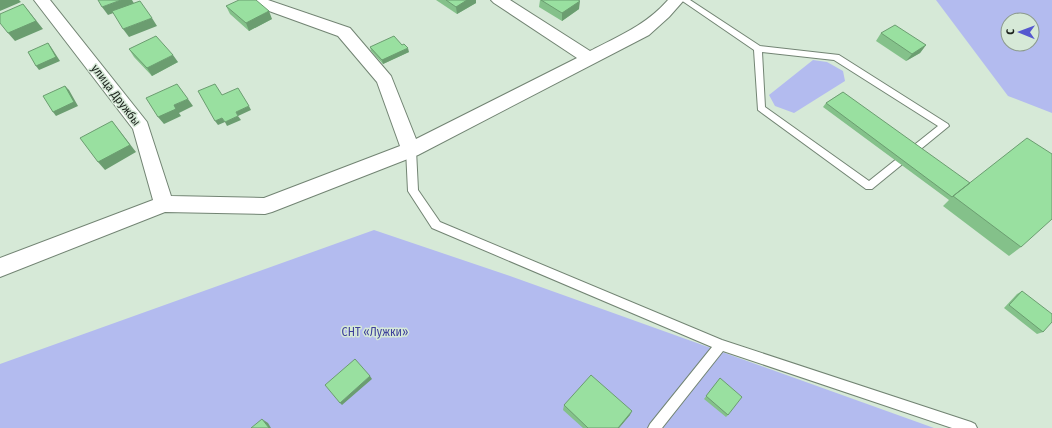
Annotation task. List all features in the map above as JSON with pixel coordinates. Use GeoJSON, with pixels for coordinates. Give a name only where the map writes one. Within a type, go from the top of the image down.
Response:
{"type":"FeatureCollection","features":[{"type":"Feature","properties":{"kind":"street","name":"улица Дружбы"},"geometry":{"type":"LineString","coordinates":[[42,0],[141,127],[164,204]]}},
{"type":"Feature","properties":{"kind":"street"},"geometry":{"type":"LineString","coordinates":[[259,0],[264,4],[344,32],[385,80],[411,150]]}},
{"type":"Feature","properties":{"kind":"street"},"geometry":{"type":"LineString","coordinates":[[499,0],[589,58]]}},
{"type":"Feature","properties":{"kind":"street"},"geometry":{"type":"LineString","coordinates":[[0,268],[164,204],[265,206],[411,150],[643,31],[664,14],[676,0]]}},
{"type":"Feature","properties":{"kind":"lane"},"geometry":{"type":"LineString","coordinates":[[686,0],[758,49],[836,57],[945,126],[869,186],[761,108],[758,49]]}},
{"type":"Feature","properties":{"kind":"lane"},"geometry":{"type":"LineString","coordinates":[[411,150],[413,191],[436,225],[721,344],[971,428]]}},
{"type":"Feature","properties":{"kind":"lane"},"geometry":{"type":"LineString","coordinates":[[654,428],[721,344]]}},
{"type":"Feature","properties":{"kind":"green space"},"geometry":{"type":"Polygon","coordinates":[[[936,0],[1052,0],[1052,113],[1008,96],[936,0]]]}},
{"type":"Feature","properties":{"kind":"green space"},"geometry":{"type":"Polygon","coordinates":[[[813,60],[827,62],[843,71],[845,81],[794,113],[775,106],[769,95],[813,60]]]}},
{"type":"Feature","properties":{"kind":"green space","name":"СНТ «Лужки»"},"geometry":{"type":"Polygon","coordinates":[[[374,230],[510,276],[934,428],[0,428],[0,364],[374,230]]]}},
{"type":"Feature","properties":{"kind":"building"},"geometry":{"type":"Polygon","coordinates":[[[98,0],[121,0],[102,7],[98,0]]]}},
{"type":"Feature","properties":{"kind":"building"},"geometry":{"type":"Polygon","coordinates":[[[239,0],[256,0],[269,11],[246,23],[226,6],[239,0]]]}},
{"type":"Feature","properties":{"kind":"building"},"geometry":{"type":"Polygon","coordinates":[[[446,0],[467,0],[456,7],[446,0]]]}},
{"type":"Feature","properties":{"kind":"building"},"geometry":{"type":"Polygon","coordinates":[[[541,0],[578,0],[580,1],[562,13],[541,0]]]}},
{"type":"Feature","properties":{"kind":"building"},"geometry":{"type":"Polygon","coordinates":[[[140,1],[152,18],[123,29],[112,11],[140,1]]]}},
{"type":"Feature","properties":{"kind":"building"},"geometry":{"type":"Polygon","coordinates":[[[23,4],[36,21],[8,33],[0,23],[0,14],[23,4]]]}},
{"type":"Feature","properties":{"kind":"building"},"geometry":{"type":"Polygon","coordinates":[[[895,25],[926,45],[912,54],[881,33],[895,25]]]}},
{"type":"Feature","properties":{"kind":"building"},"geometry":{"type":"Polygon","coordinates":[[[156,36],[173,55],[147,68],[129,49],[156,36]]]}},
{"type":"Feature","properties":{"kind":"building"},"geometry":{"type":"Polygon","coordinates":[[[394,36],[402,45],[404,44],[408,48],[382,60],[370,47],[394,36]]]}},
{"type":"Feature","properties":{"kind":"building"},"geometry":{"type":"Polygon","coordinates":[[[48,43],[56,57],[36,66],[28,52],[48,43]]]}},
{"type":"Feature","properties":{"kind":"building"},"geometry":{"type":"Polygon","coordinates":[[[177,84],[188,99],[174,105],[176,109],[158,117],[146,98],[177,84]]]}},
{"type":"Feature","properties":{"kind":"building"},"geometry":{"type":"Polygon","coordinates":[[[215,84],[222,95],[238,88],[249,106],[236,112],[238,116],[225,122],[222,118],[215,121],[198,91],[215,84]]]}},
{"type":"Feature","properties":{"kind":"building"},"geometry":{"type":"Polygon","coordinates":[[[65,86],[74,102],[53,112],[43,96],[65,86]]]}},
{"type":"Feature","properties":{"kind":"building"},"geometry":{"type":"Polygon","coordinates":[[[843,92],[970,183],[952,197],[826,103],[843,92]]]}},
{"type":"Feature","properties":{"kind":"building"},"geometry":{"type":"Polygon","coordinates":[[[112,121],[130,145],[98,162],[80,138],[112,121]]]}},
{"type":"Feature","properties":{"kind":"building"},"geometry":{"type":"Polygon","coordinates":[[[1027,138],[1052,154],[1052,219],[1021,247],[953,196],[1027,138]]]}},
{"type":"Feature","properties":{"kind":"building"},"geometry":{"type":"Polygon","coordinates":[[[1022,291],[1052,314],[1052,322],[1043,332],[1009,305],[1022,291]]]}},
{"type":"Feature","properties":{"kind":"building"},"geometry":{"type":"Polygon","coordinates":[[[355,359],[370,376],[340,403],[325,385],[355,359]]]}},
{"type":"Feature","properties":{"kind":"building"},"geometry":{"type":"Polygon","coordinates":[[[591,375],[632,411],[618,428],[588,428],[564,405],[591,375]]]}},
{"type":"Feature","properties":{"kind":"building"},"geometry":{"type":"Polygon","coordinates":[[[720,378],[742,397],[728,415],[706,396],[720,378]]]}},
{"type":"Feature","properties":{"kind":"building"},"geometry":{"type":"Polygon","coordinates":[[[262,419],[269,428],[251,428],[262,419]]]}}]}
